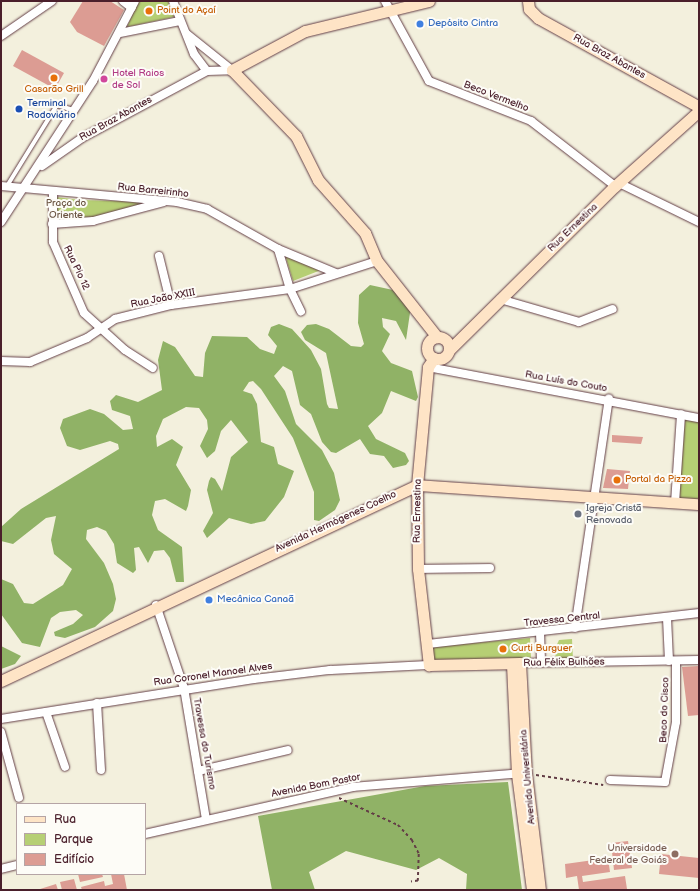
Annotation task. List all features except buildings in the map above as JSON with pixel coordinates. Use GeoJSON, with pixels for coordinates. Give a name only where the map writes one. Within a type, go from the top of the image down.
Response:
{"type":"FeatureCollection","features":[{"type":"Feature","properties":{"kind":"street"},"geometry":{"type":"LineString","coordinates":[[1,36],[52,1]]}},
{"type":"Feature","properties":{"kind":"street"},"geometry":{"type":"LineString","coordinates":[[1,222],[74,110],[120,33],[133,4],[123,1]]}},
{"type":"Feature","properties":{"kind":"street"},"geometry":{"type":"LineString","coordinates":[[173,1],[194,54],[208,71],[232,70],[305,31],[429,1]]}},
{"type":"Feature","properties":{"kind":"street","name":"Beco Vermelho"},"geometry":{"type":"LineString","coordinates":[[385,1],[392,11],[429,81],[531,121],[618,185],[699,222]]}},
{"type":"Feature","properties":{"kind":"street","name":"Rua Braz Abantes"},"geometry":{"type":"LineString","coordinates":[[528,1],[529,9],[538,18],[699,107]]}},
{"type":"Feature","properties":{"kind":"street"},"geometry":{"type":"LineString","coordinates":[[120,33],[180,21]]}},
{"type":"Feature","properties":{"kind":"street"},"geometry":{"type":"LineString","coordinates":[[186,33],[232,70],[296,136],[318,180],[365,233],[377,261],[437,337],[444,338],[450,349],[442,359],[431,363],[427,352],[427,345],[437,337]]}},
{"type":"Feature","properties":{"kind":"street","name":"Rua Braz Abantes"},"geometry":{"type":"LineString","coordinates":[[31,177],[50,158],[82,138],[208,71]]}},
{"type":"Feature","properties":{"kind":"street","name":"Rua Ernestina"},"geometry":{"type":"LineString","coordinates":[[450,349],[618,185],[699,110]]}},
{"type":"Feature","properties":{"kind":"street"},"geometry":{"type":"LineString","coordinates":[[688,120],[699,122]]}},
{"type":"Feature","properties":{"kind":"street","name":"Rua Barreirinho"},"geometry":{"type":"LineString","coordinates":[[4,186],[164,202],[207,209],[278,250],[336,273]]}},
{"type":"Feature","properties":{"kind":"street","name":"Rua Pio 12"},"geometry":{"type":"LineString","coordinates":[[53,191],[52,224],[61,263],[72,279],[84,313],[99,329],[153,368]]}},
{"type":"Feature","properties":{"kind":"street"},"geometry":{"type":"LineString","coordinates":[[52,224],[93,221],[164,202]]}},
{"type":"Feature","properties":{"kind":"street"},"geometry":{"type":"LineString","coordinates":[[278,250],[290,289],[302,312]]}},
{"type":"Feature","properties":{"kind":"street"},"geometry":{"type":"LineString","coordinates":[[159,256],[171,305]]}},
{"type":"Feature","properties":{"kind":"street","name":"Rua João XXIII"},"geometry":{"type":"LineString","coordinates":[[1,360],[30,362],[87,338],[115,319],[171,305],[290,289],[377,261]]}},
{"type":"Feature","properties":{"kind":"street"},"geometry":{"type":"LineString","coordinates":[[500,299],[579,322],[613,309]]}},
{"type":"Feature","properties":{"kind":"street","name":"Rua Ernestina"},"geometry":{"type":"LineString","coordinates":[[429,665],[428,644],[418,569],[417,485],[431,363]]}},
{"type":"Feature","properties":{"kind":"street","name":"Rua Luís do Couto"},"geometry":{"type":"LineString","coordinates":[[431,363],[699,418]]}},
{"type":"Feature","properties":{"kind":"street"},"geometry":{"type":"LineString","coordinates":[[575,628],[609,399]]}},
{"type":"Feature","properties":{"kind":"street"},"geometry":{"type":"LineString","coordinates":[[675,503],[681,414]]}},
{"type":"Feature","properties":{"kind":"street","name":"Avenida Hermógenes Coelho"},"geometry":{"type":"LineString","coordinates":[[1,681],[156,605],[417,485],[699,504]]}},
{"type":"Feature","properties":{"kind":"street"},"geometry":{"type":"LineString","coordinates":[[418,569],[490,568]]}},
{"type":"Feature","properties":{"kind":"street","name":"Travessa do Turismo"},"geometry":{"type":"LineString","coordinates":[[156,605],[184,688],[206,819]]}},
{"type":"Feature","properties":{"kind":"street","name":"Travessa Central"},"geometry":{"type":"LineString","coordinates":[[428,644],[667,618],[699,613]]}},
{"type":"Feature","properties":{"kind":"street","name":"Beco do Cisco"},"geometry":{"type":"LineString","coordinates":[[610,780],[665,782],[676,722],[672,661],[667,618]]}},
{"type":"Feature","properties":{"kind":"street"},"geometry":{"type":"LineString","coordinates":[[540,632],[540,663]]}},
{"type":"Feature","properties":{"kind":"street","name":"Rua Félix Bulhões"},"geometry":{"type":"LineString","coordinates":[[429,665],[699,660]]}},
{"type":"Feature","properties":{"kind":"street","name":"Avenida Universitária"},"geometry":{"type":"LineString","coordinates":[[516,664],[522,773],[532,890]]}},
{"type":"Feature","properties":{"kind":"street","name":"Rua Coronel Manoel Alves"},"geometry":{"type":"LineString","coordinates":[[1,719],[184,688],[330,670],[429,665]]}},
{"type":"Feature","properties":{"kind":"street"},"geometry":{"type":"LineString","coordinates":[[97,703],[101,770]]}},
{"type":"Feature","properties":{"kind":"street"},"geometry":{"type":"LineString","coordinates":[[46,712],[65,767]]}},
{"type":"Feature","properties":{"kind":"street"},"geometry":{"type":"LineString","coordinates":[[1,732],[19,798]]}},
{"type":"Feature","properties":{"kind":"street"},"geometry":{"type":"LineString","coordinates":[[198,771],[288,750]]}},
{"type":"Feature","properties":{"kind":"street","name":"Avenida Universitária"},"geometry":{"type":"LineString","coordinates":[[522,773],[540,890]]}},
{"type":"Feature","properties":{"kind":"street","name":"Avenida Bom Pastor"},"geometry":{"type":"LineString","coordinates":[[146,834],[332,791],[522,773]]}},
{"type":"Feature","properties":{"kind":"street"},"geometry":{"type":"LineString","coordinates":[[1,869],[16,865]]}},
{"type":"Feature","properties":{"kind":"lane"},"geometry":{"type":"LineString","coordinates":[[4,186],[58,105],[74,110]]}},
{"type":"Feature","properties":{"kind":"path"},"geometry":{"type":"LineString","coordinates":[[522,773],[605,785],[610,780]]}},
{"type":"Feature","properties":{"kind":"path"},"geometry":{"type":"LineString","coordinates":[[332,791],[345,804],[398,824],[412,840],[419,854],[418,881],[411,882]]}},
{"type":"Feature","properties":{"kind":"green space"},"geometry":{"type":"Polygon","coordinates":[[[138,1],[168,1],[174,17],[127,27],[138,1]]]}},
{"type":"Feature","properties":{"kind":"green space","name":"Praça do Oriente"},"geometry":{"type":"Polygon","coordinates":[[[56,197],[80,200],[156,202],[96,217],[53,222],[56,197]]]}},
{"type":"Feature","properties":{"kind":"green space"},"geometry":{"type":"Polygon","coordinates":[[[285,255],[321,270],[293,281],[285,255]]]}},
{"type":"Feature","properties":{"kind":"green space"},"geometry":{"type":"Polygon","coordinates":[[[370,285],[393,290],[411,306],[406,340],[396,321],[382,318],[383,327],[390,334],[382,351],[391,363],[412,371],[418,397],[416,401],[391,391],[382,413],[368,426],[376,439],[405,453],[409,461],[406,465],[393,468],[384,456],[370,454],[360,439],[336,453],[331,452],[322,442],[311,414],[300,405],[292,371],[283,366],[274,376],[285,391],[296,424],[322,450],[334,473],[340,500],[335,510],[319,521],[314,520],[314,492],[293,438],[261,389],[253,381],[249,382],[243,391],[252,394],[257,404],[261,442],[274,447],[278,464],[294,471],[284,497],[265,521],[251,524],[229,518],[207,538],[203,531],[213,513],[207,490],[209,481],[211,477],[215,479],[222,491],[231,457],[248,442],[231,420],[221,431],[215,451],[207,458],[200,446],[208,429],[207,420],[199,408],[186,407],[163,419],[156,436],[157,447],[172,439],[183,447],[176,465],[191,490],[188,506],[186,511],[165,499],[155,501],[152,515],[158,530],[182,547],[184,582],[176,582],[170,558],[164,550],[154,551],[148,563],[139,547],[134,548],[136,570],[133,573],[117,563],[114,544],[106,531],[97,527],[87,530],[86,539],[104,563],[113,584],[116,599],[113,611],[95,627],[65,638],[55,636],[54,632],[73,624],[83,615],[76,610],[60,612],[51,618],[40,647],[22,643],[1,614],[1,579],[13,584],[24,603],[33,604],[63,585],[72,569],[54,554],[51,540],[56,516],[46,518],[13,544],[1,541],[1,527],[21,509],[119,449],[118,444],[110,441],[80,450],[67,446],[60,428],[63,419],[90,409],[104,414],[123,430],[133,429],[130,416],[112,410],[110,401],[116,395],[138,402],[162,390],[158,360],[163,341],[175,347],[195,376],[203,377],[205,353],[212,336],[247,337],[260,349],[274,354],[277,346],[268,335],[271,327],[279,324],[292,329],[311,350],[321,369],[327,404],[329,408],[338,409],[326,353],[305,340],[301,332],[307,325],[316,324],[329,329],[351,346],[361,347],[364,344],[358,323],[359,295],[370,285]]]}},
{"type":"Feature","properties":{"kind":"green space"},"geometry":{"type":"Polygon","coordinates":[[[685,418],[699,422],[699,500],[679,498],[685,418]]]}},
{"type":"Feature","properties":{"kind":"green space"},"geometry":{"type":"Polygon","coordinates":[[[530,638],[531,659],[432,661],[431,647],[530,638]]]}},
{"type":"Feature","properties":{"kind":"green space"},"geometry":{"type":"Polygon","coordinates":[[[572,639],[573,660],[557,660],[554,651],[559,640],[572,639]]]}},
{"type":"Feature","properties":{"kind":"green space"},"geometry":{"type":"Polygon","coordinates":[[[1,646],[21,656],[15,664],[1,669],[1,646]]]}},
{"type":"Feature","properties":{"kind":"green space"},"geometry":{"type":"Polygon","coordinates":[[[508,782],[522,890],[466,890],[467,874],[439,858],[416,870],[346,851],[309,872],[315,890],[272,890],[258,816],[425,786],[508,782]]]}},
{"type":"Feature","properties":{"kind":"place","name":"Point do Açaí"},"geometry":{"type":"Point","coordinates":[149,11]}},
{"type":"Feature","properties":{"kind":"place","name":"Depósito Cintra"},"geometry":{"type":"Point","coordinates":[420,24]}},
{"type":"Feature","properties":{"kind":"place","name":"Casarão Grill"},"geometry":{"type":"Point","coordinates":[54,78]}},
{"type":"Feature","properties":{"kind":"place","name":"Hotel Raios de Sol"},"geometry":{"type":"Point","coordinates":[104,79]}},
{"type":"Feature","properties":{"kind":"place","name":"Terminal Rodoviário"},"geometry":{"type":"Point","coordinates":[19,109]}},
{"type":"Feature","properties":{"kind":"place","name":"Portal da Pizza"},"geometry":{"type":"Point","coordinates":[617,480]}},
{"type":"Feature","properties":{"kind":"place","name":"Igreja Cristã Renovada"},"geometry":{"type":"Point","coordinates":[578,514]}},
{"type":"Feature","properties":{"kind":"place","name":"Mecânica Canaã"},"geometry":{"type":"Point","coordinates":[209,600]}},
{"type":"Feature","properties":{"kind":"place","name":"Curti Burguer"},"geometry":{"type":"Point","coordinates":[503,649]}},
{"type":"Feature","properties":{"kind":"place","name":"Universidade Federal de Goiás"},"geometry":{"type":"Point","coordinates":[675,854]}}]}
